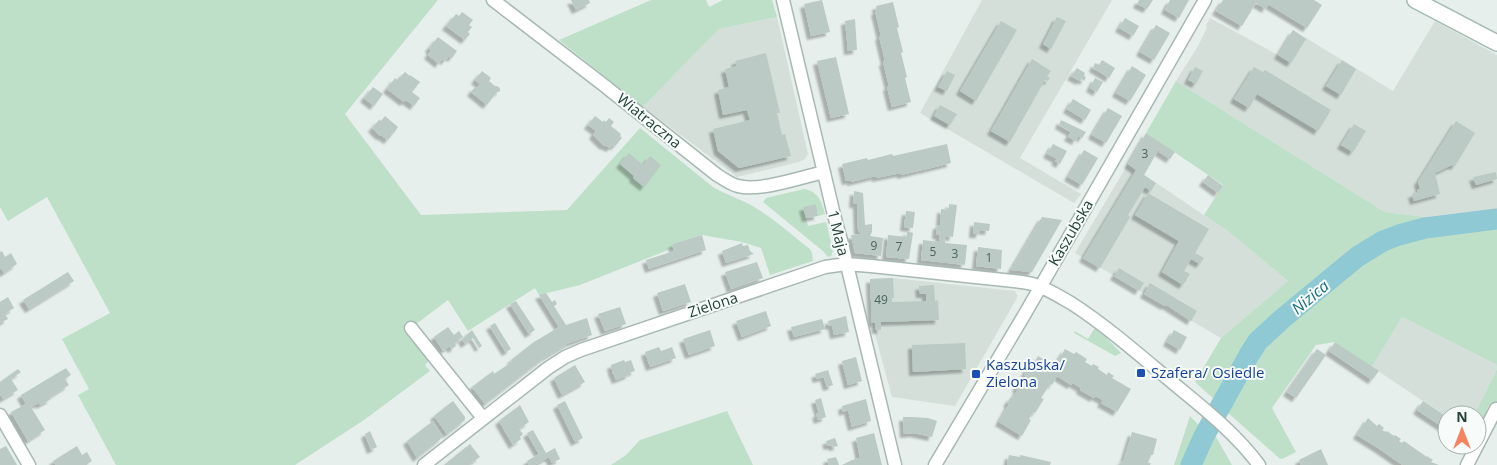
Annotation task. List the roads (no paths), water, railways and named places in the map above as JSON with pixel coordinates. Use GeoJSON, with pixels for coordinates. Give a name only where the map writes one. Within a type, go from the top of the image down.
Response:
{"type":"FeatureCollection","features":[{"type":"Feature","properties":{"kind":"main road"},"geometry":{"type":"LineString","coordinates":[[1415,0],[1497,43]]}},
{"type":"Feature","properties":{"kind":"street","name":"Wiatraczna"},"geometry":{"type":"LineString","coordinates":[[493,0],[717,175],[729,182],[748,188],[824,172]]}},
{"type":"Feature","properties":{"kind":"street","name":"1 Maja"},"geometry":{"type":"LineString","coordinates":[[783,0],[895,465]]}},
{"type":"Feature","properties":{"kind":"street","name":"Kaszubska"},"geometry":{"type":"LineString","coordinates":[[936,465],[1205,0]]}},
{"type":"Feature","properties":{"kind":"street","name":"Zielona"},"geometry":{"type":"LineString","coordinates":[[424,465],[548,368],[565,357],[825,268],[846,264],[1022,282],[1056,294],[1101,323],[1206,411],[1246,449],[1258,465]]}},
{"type":"Feature","properties":{"kind":"street"},"geometry":{"type":"LineString","coordinates":[[410,328],[483,418]]}},
{"type":"Feature","properties":{"kind":"street"},"geometry":{"type":"LineString","coordinates":[[1467,465],[1496,409]]}},
{"type":"Feature","properties":{"kind":"street"},"geometry":{"type":"LineString","coordinates":[[0,415],[29,465]]}},
{"type":"Feature","properties":{"kind":"waterway","name":"Nizica"},"geometry":{"type":"LineString","coordinates":[[1191,465],[1204,436],[1258,341],[1357,257],[1383,241],[1399,235],[1425,228],[1497,219]]}},
{"type":"Feature","properties":{"kind":"place","name":"Szafera/ Osiedle"},"geometry":{"type":"Point","coordinates":[1141,373]}},
{"type":"Feature","properties":{"kind":"place","name":"Kaszubska/ Zielona"},"geometry":{"type":"Point","coordinates":[976,374]}}]}
